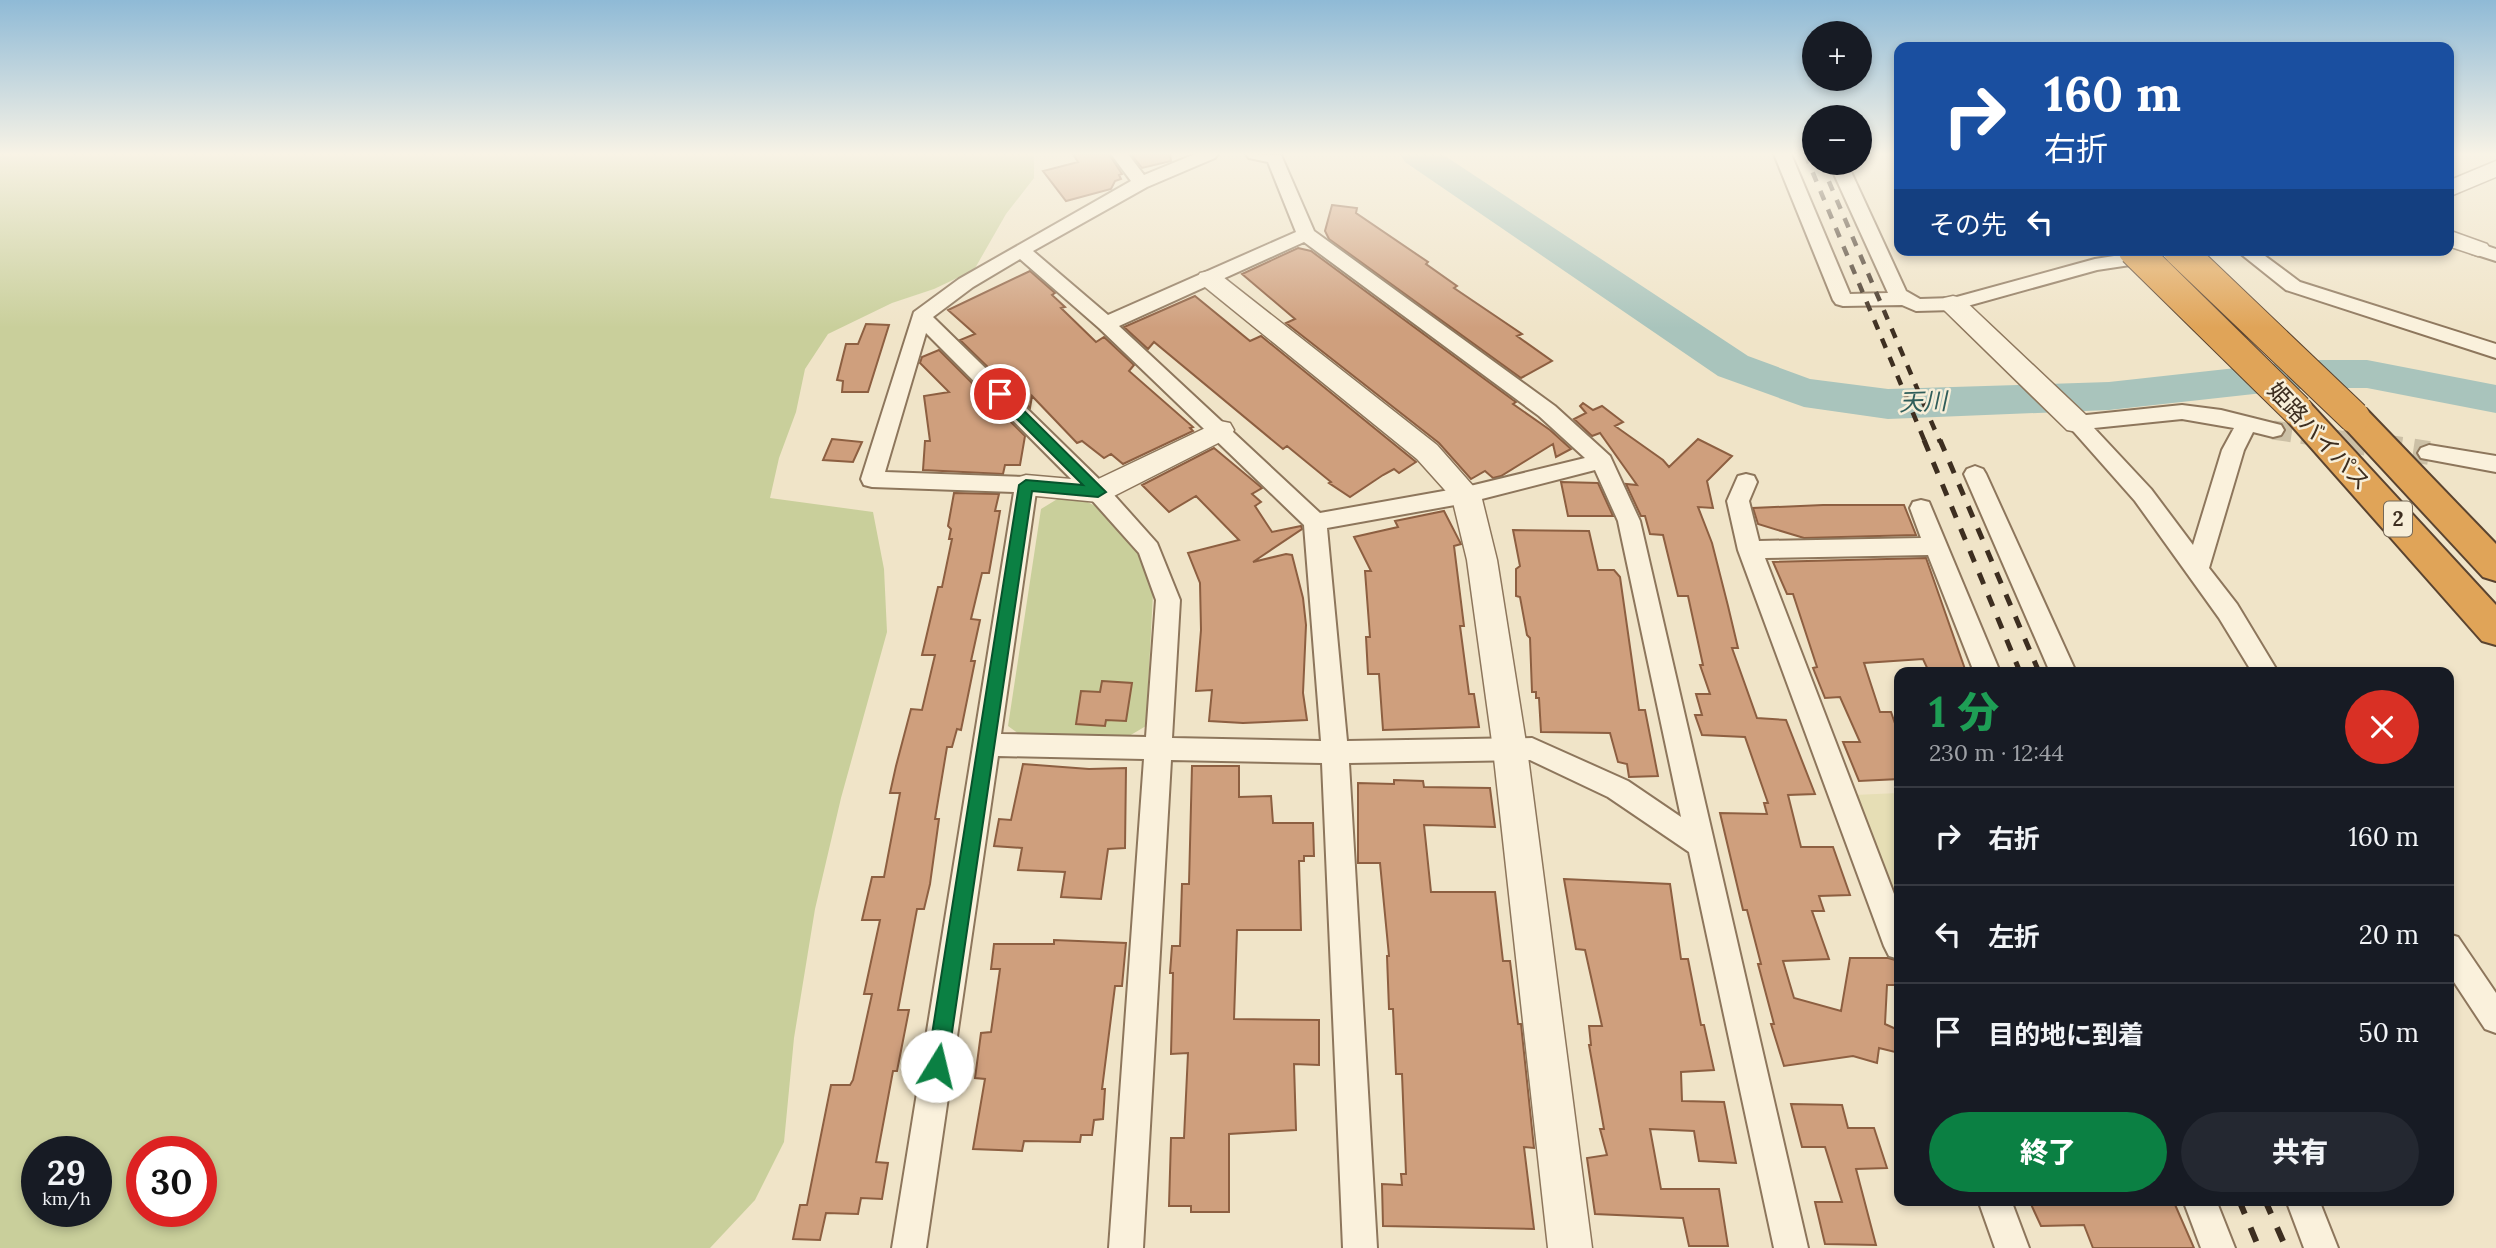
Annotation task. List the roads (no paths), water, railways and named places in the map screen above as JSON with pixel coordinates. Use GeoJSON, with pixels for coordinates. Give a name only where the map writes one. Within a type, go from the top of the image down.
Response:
{"type":"FeatureCollection","features":[{"type":"Feature","properties":{"kind":"highway","name":"姫路バイパス"},"geometry":{"type":"LineString","coordinates":[[2139,256],[2285,420],[2496,630]]}},
{"type":"Feature","properties":{"kind":"highway","name":"姫路バイパス"},"geometry":{"type":"LineString","coordinates":[[2185,256],[2354,417],[2496,567]]}},
{"type":"Feature","properties":{"kind":"street"},"geometry":{"type":"LineString","coordinates":[[1089,212],[966,283],[921,316],[872,479],[1026,485],[1098,492],[1220,430]]}},
{"type":"Feature","properties":{"kind":"street"},"geometry":{"type":"LineString","coordinates":[[1297,212],[1306,234],[1547,411],[1602,461],[1629,521],[1791,1248]]}},
{"type":"Feature","properties":{"kind":"street"},"geometry":{"type":"LineString","coordinates":[[1807,212],[1843,300],[1907,299]]}},
{"type":"Feature","properties":{"kind":"street"},"geometry":{"type":"LineString","coordinates":[[1861,212],[1898,294],[1916,305],[1959,310],[2095,265],[2152,256]]}},
{"type":"Feature","properties":{"kind":"street"},"geometry":{"type":"LineString","coordinates":[[1106,324],[1306,234]]}},
{"type":"Feature","properties":{"kind":"street"},"geometry":{"type":"LineString","coordinates":[[2454,239],[2490,252]]}},
{"type":"Feature","properties":{"kind":"street"},"geometry":{"type":"LineString","coordinates":[[1021,250],[1106,324],[1315,522],[1335,752],[1360,1248]]}},
{"type":"Feature","properties":{"kind":"street"},"geometry":{"type":"LineString","coordinates":[[2086,256],[2095,265]]}},
{"type":"Feature","properties":{"kind":"street"},"geometry":{"type":"LineString","coordinates":[[2253,256],[2293,286],[2496,351]]}},
{"type":"Feature","properties":{"kind":"street"},"geometry":{"type":"LineString","coordinates":[[1209,278],[1427,452],[1466,495],[1482,560],[1510,749],[1570,1248]]}},
{"type":"Feature","properties":{"kind":"street"},"geometry":{"type":"LineString","coordinates":[[1959,310],[2073,419],[2143,495],[2228,611],[2262,667]]}},
{"type":"Feature","properties":{"kind":"street"},"geometry":{"type":"LineString","coordinates":[[921,316],[1098,492],[1149,549],[1168,600],[1126,1248]]}},
{"type":"Feature","properties":{"kind":"street"},"geometry":{"type":"LineString","coordinates":[[2073,419],[2182,412],[2247,424],[2285,420]]}},
{"type":"Feature","properties":{"kind":"street"},"geometry":{"type":"LineString","coordinates":[[2197,569],[2233,450],[2247,424]]}},
{"type":"Feature","properties":{"kind":"street"},"geometry":{"type":"LineString","coordinates":[[2428,453],[2486,462],[2496,483]]}},
{"type":"Feature","properties":{"kind":"street"},"geometry":{"type":"LineString","coordinates":[[1315,522],[1466,495],[1602,461]]}},
{"type":"Feature","properties":{"kind":"street"},"geometry":{"type":"LineString","coordinates":[[1975,474],[2061,667]]}},
{"type":"Feature","properties":{"kind":"street"},"geometry":{"type":"LineString","coordinates":[[1746,482],[1738,501],[1751,550],[1894,933]]}},
{"type":"Feature","properties":{"kind":"street"},"geometry":{"type":"LineString","coordinates":[[909,1248],[1026,485]]}},
{"type":"Feature","properties":{"kind":"street"},"geometry":{"type":"LineString","coordinates":[[1921,508],[1985,667]]}},
{"type":"Feature","properties":{"kind":"street"},"geometry":{"type":"LineString","coordinates":[[1751,550],[1937,546]]}},
{"type":"Feature","properties":{"kind":"street"},"geometry":{"type":"LineString","coordinates":[[986,745],[1335,752],[1532,749],[1618,789],[1699,844]]}},
{"type":"Feature","properties":{"kind":"street"},"geometry":{"type":"LineString","coordinates":[[2454,956],[2496,1019]]}},
{"type":"Feature","properties":{"kind":"street"},"geometry":{"type":"LineString","coordinates":[[1996,1206],[2012,1248]]}},
{"type":"Feature","properties":{"kind":"street"},"geometry":{"type":"LineString","coordinates":[[2201,1206],[2218,1248]]}},
{"type":"Feature","properties":{"kind":"street"},"geometry":{"type":"LineString","coordinates":[[2304,1206],[2321,1248]]}},
{"type":"Feature","properties":{"kind":"waterway","name":"天川"},"geometry":{"type":"LineString","coordinates":[[1505,212],[1733,366],[1804,393],[1888,404],[2109,396],[2308,374],[2367,374],[2496,399]]}},
{"type":"Feature","properties":{"kind":"tunnel"},"geometry":{"type":"LineString","coordinates":[[2273,430],[2354,442]]}},
{"type":"Feature","properties":{"kind":"tunnel"},"geometry":{"type":"LineString","coordinates":[[2342,440],[2429,453]]}},
{"type":"Feature","properties":{"kind":"railway"},"geometry":{"type":"LineString","coordinates":[[1829,212],[1925,442]]}},
{"type":"Feature","properties":{"kind":"railway"},"geometry":{"type":"LineString","coordinates":[[1842,212],[1940,442]]}},
{"type":"Feature","properties":{"kind":"railway"},"geometry":{"type":"LineString","coordinates":[[1924,440],[2018,667]]}},
{"type":"Feature","properties":{"kind":"railway"},"geometry":{"type":"LineString","coordinates":[[1940,440],[2037,667]]}},
{"type":"Feature","properties":{"kind":"railway"},"geometry":{"type":"LineString","coordinates":[[2242,1206],[2259,1248]]}},
{"type":"Feature","properties":{"kind":"railway"},"geometry":{"type":"LineString","coordinates":[[2268,1206],[2286,1248]]}}]}
